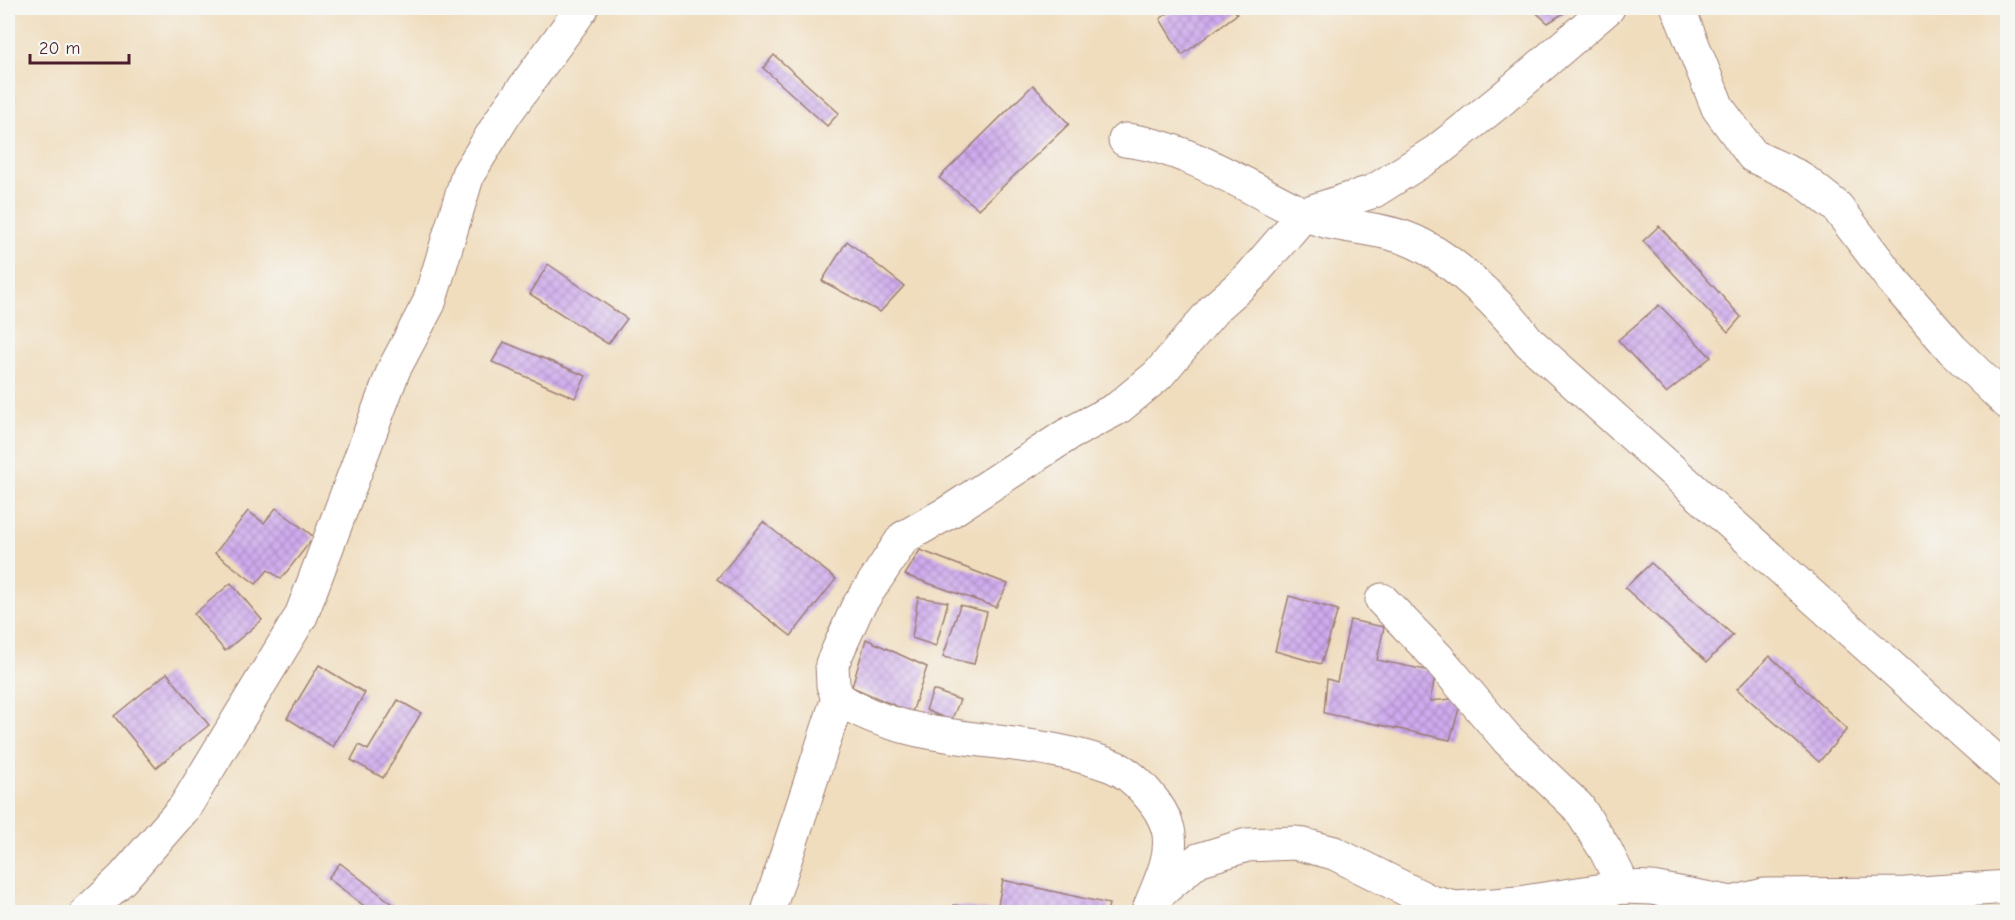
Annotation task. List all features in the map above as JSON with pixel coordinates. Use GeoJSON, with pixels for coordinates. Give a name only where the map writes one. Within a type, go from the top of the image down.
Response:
{"type":"FeatureCollection","features":[{"type":"Feature","properties":{"kind":"street"},"geometry":{"type":"LineString","coordinates":[[87,912],[122,879],[185,807],[301,616],[394,369],[429,303],[468,174],[505,114],[582,8]]}},
{"type":"Feature","properties":{"kind":"street"},"geometry":{"type":"LineString","coordinates":[[1151,905],[1167,863],[1168,830],[1153,798],[1114,766],[1037,746],[955,736],[892,722],[862,714],[838,698],[833,685],[832,664],[857,608],[903,538],[950,512],[1067,435],[1118,408],[1158,375],[1215,308],[1250,277],[1304,214],[1374,191],[1437,151],[1501,100],[1608,8]]}},
{"type":"Feature","properties":{"kind":"street"},"geometry":{"type":"LineString","coordinates":[[1678,8],[1718,108],[1753,156],[1799,177],[1837,207],[1890,277],[1952,349],[2007,403]]}},
{"type":"Feature","properties":{"kind":"street"},"geometry":{"type":"LineString","coordinates":[[1125,140],[1165,148],[1304,214],[1408,239],[1467,279],[1508,313],[1529,342],[2007,772]]}},
{"type":"Feature","properties":{"kind":"street"},"geometry":{"type":"LineString","coordinates":[[1382,600],[1438,658],[1508,740],[1578,807],[1605,849],[1624,887]]}},
{"type":"Feature","properties":{"kind":"street"},"geometry":{"type":"LineString","coordinates":[[768,912],[838,698]]}},
{"type":"Feature","properties":{"kind":"street"},"geometry":{"type":"LineString","coordinates":[[1151,905],[1198,860],[1247,845],[1296,843],[1334,853],[1431,903],[1456,908],[1519,903],[1624,887],[1652,888],[1732,908],[1764,895],[1916,894],[2007,886]]}},
{"type":"Feature","properties":{"kind":"building"},"geometry":{"type":"Polygon","coordinates":[[[1175,8],[1233,8],[1237,14],[1182,55],[1160,19],[1175,8]]]}},
{"type":"Feature","properties":{"kind":"building"},"geometry":{"type":"Polygon","coordinates":[[[1531,8],[1572,8],[1548,23],[1531,8]]]}},
{"type":"Feature","properties":{"kind":"building"},"geometry":{"type":"Polygon","coordinates":[[[774,55],[839,113],[827,126],[763,68],[774,55]]]}},
{"type":"Feature","properties":{"kind":"building"},"geometry":{"type":"Polygon","coordinates":[[[1033,85],[1069,124],[979,209],[939,178],[1033,85]]]}},
{"type":"Feature","properties":{"kind":"building"},"geometry":{"type":"Polygon","coordinates":[[[1659,226],[1741,317],[1728,332],[1643,241],[1659,226]]]}},
{"type":"Feature","properties":{"kind":"building"},"geometry":{"type":"Polygon","coordinates":[[[847,241],[904,286],[880,312],[822,281],[847,241]]]}},
{"type":"Feature","properties":{"kind":"building"},"geometry":{"type":"Polygon","coordinates":[[[548,264],[627,319],[608,344],[530,294],[548,264]]]}},
{"type":"Feature","properties":{"kind":"building"},"geometry":{"type":"Polygon","coordinates":[[[1659,305],[1711,357],[1666,393],[1618,340],[1659,305]]]}},
{"type":"Feature","properties":{"kind":"building"},"geometry":{"type":"Polygon","coordinates":[[[504,342],[586,376],[575,398],[492,362],[504,342]]]}},
{"type":"Feature","properties":{"kind":"building"},"geometry":{"type":"Polygon","coordinates":[[[276,508],[314,537],[281,579],[268,570],[256,584],[215,553],[248,511],[264,523],[276,508]]]}},
{"type":"Feature","properties":{"kind":"building"},"geometry":{"type":"Polygon","coordinates":[[[763,522],[836,579],[791,636],[717,579],[763,522]]]}},
{"type":"Feature","properties":{"kind":"building"},"geometry":{"type":"Polygon","coordinates":[[[920,550],[1008,584],[996,607],[905,575],[920,550]]]}},
{"type":"Feature","properties":{"kind":"building"},"geometry":{"type":"Polygon","coordinates":[[[1651,563],[1733,635],[1707,662],[1625,588],[1651,563]]]}},
{"type":"Feature","properties":{"kind":"building"},"geometry":{"type":"Polygon","coordinates":[[[231,583],[262,620],[225,651],[194,614],[231,583]]]}},
{"type":"Feature","properties":{"kind":"building"},"geometry":{"type":"Polygon","coordinates":[[[1289,596],[1338,610],[1321,664],[1275,651],[1289,596]]]}},
{"type":"Feature","properties":{"kind":"building"},"geometry":{"type":"Polygon","coordinates":[[[918,597],[948,602],[936,646],[912,638],[918,597]]]}},
{"type":"Feature","properties":{"kind":"building"},"geometry":{"type":"Polygon","coordinates":[[[960,605],[987,612],[974,664],[943,657],[960,605]]]}},
{"type":"Feature","properties":{"kind":"building"},"geometry":{"type":"Polygon","coordinates":[[[1350,620],[1384,627],[1377,660],[1436,672],[1430,701],[1462,698],[1450,740],[1324,713],[1327,679],[1337,682],[1350,620]]]}},
{"type":"Feature","properties":{"kind":"building"},"geometry":{"type":"Polygon","coordinates":[[[866,639],[927,667],[912,713],[852,687],[866,639]]]}},
{"type":"Feature","properties":{"kind":"building"},"geometry":{"type":"Polygon","coordinates":[[[1770,656],[1847,729],[1819,762],[1737,689],[1770,656]]]}},
{"type":"Feature","properties":{"kind":"building"},"geometry":{"type":"Polygon","coordinates":[[[319,665],[365,693],[333,747],[287,718],[319,665]]]}},
{"type":"Feature","properties":{"kind":"building"},"geometry":{"type":"Polygon","coordinates":[[[167,673],[209,725],[156,768],[114,716],[167,673]]]}},
{"type":"Feature","properties":{"kind":"building"},"geometry":{"type":"Polygon","coordinates":[[[933,690],[960,700],[951,721],[926,710],[933,690]]]}},
{"type":"Feature","properties":{"kind":"building"},"geometry":{"type":"Polygon","coordinates":[[[398,700],[421,713],[383,778],[351,760],[359,745],[368,750],[398,700]]]}},
{"type":"Feature","properties":{"kind":"building"},"geometry":{"type":"Polygon","coordinates":[[[340,863],[403,912],[372,912],[328,878],[340,863]]]}},
{"type":"Feature","properties":{"kind":"building"},"geometry":{"type":"Polygon","coordinates":[[[1003,880],[1109,904],[1107,912],[1015,912],[997,909],[1003,880]]]}},
{"type":"Feature","properties":{"kind":"building"},"geometry":{"type":"Polygon","coordinates":[[[954,905],[992,911],[992,912],[953,912],[954,905]]]}}]}
